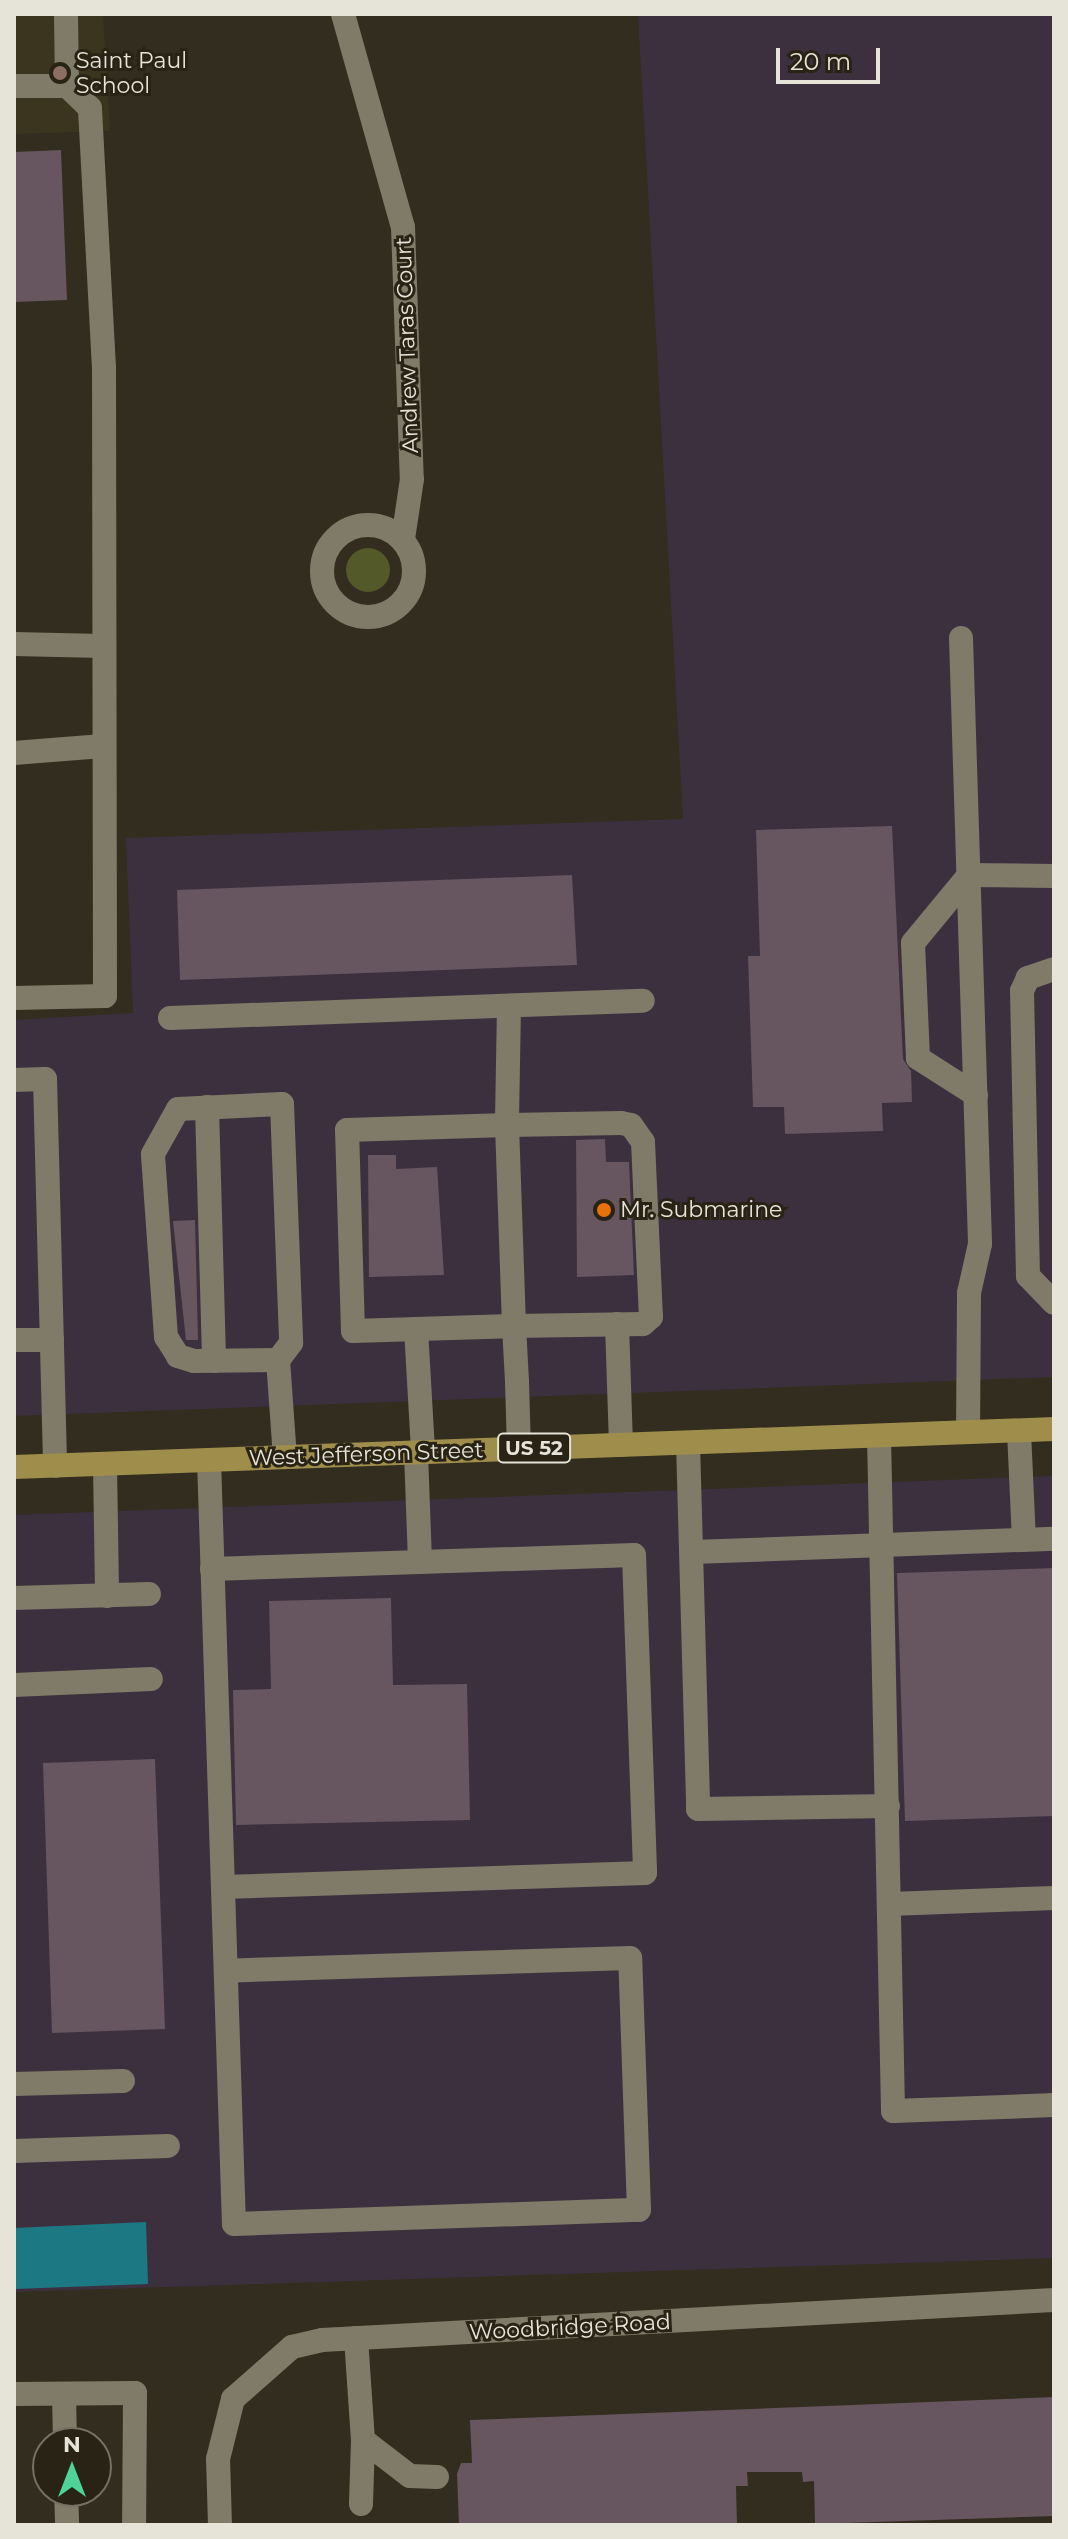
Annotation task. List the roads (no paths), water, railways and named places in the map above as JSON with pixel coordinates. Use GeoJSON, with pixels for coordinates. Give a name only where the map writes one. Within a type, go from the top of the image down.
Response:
{"type":"FeatureCollection","features":[{"type":"Feature","properties":{"kind":"main road","name":"West Jefferson Street"},"geometry":{"type":"LineString","coordinates":[[14,1467],[1054,1429]]}},
{"type":"Feature","properties":{"kind":"street"},"geometry":{"type":"LineString","coordinates":[[66,14],[67,86]]}},
{"type":"Feature","properties":{"kind":"street","name":"Andrew Taras Court"},"geometry":{"type":"LineString","coordinates":[[343,14],[388,158],[404,239],[412,479],[403,539]]}},
{"type":"Feature","properties":{"kind":"street"},"geometry":{"type":"LineString","coordinates":[[14,86],[67,86],[90,108],[104,368],[102,646],[105,996],[14,998]]}},
{"type":"Feature","properties":{"kind":"street"},"geometry":{"type":"LineString","coordinates":[[961,638],[980,1244],[969,1293],[968,1432]]}},
{"type":"Feature","properties":{"kind":"street"},"geometry":{"type":"LineString","coordinates":[[14,644],[102,646]]}},
{"type":"Feature","properties":{"kind":"street"},"geometry":{"type":"LineString","coordinates":[[14,753],[103,746]]}},
{"type":"Feature","properties":{"kind":"street"},"geometry":{"type":"LineString","coordinates":[[969,875],[1054,876]]}},
{"type":"Feature","properties":{"kind":"street"},"geometry":{"type":"LineString","coordinates":[[969,875],[913,943],[918,1058],[976,1095]]}},
{"type":"Feature","properties":{"kind":"street"},"geometry":{"type":"LineString","coordinates":[[1050,970],[1028,978],[1022,991],[1028,1276],[1054,1303]]}},
{"type":"Feature","properties":{"kind":"street"},"geometry":{"type":"LineString","coordinates":[[170,1018],[643,1001]]}},
{"type":"Feature","properties":{"kind":"street"},"geometry":{"type":"LineString","coordinates":[[509,1006],[507,1125],[519,1449]]}},
{"type":"Feature","properties":{"kind":"street"},"geometry":{"type":"LineString","coordinates":[[14,1080],[45,1079],[55,1466]]}},
{"type":"Feature","properties":{"kind":"street"},"geometry":{"type":"LineString","coordinates":[[278,1360],[214,1361],[178,1356],[166,1337],[153,1154],[178,1109],[282,1104],[291,1343],[278,1360],[285,1457]]}},
{"type":"Feature","properties":{"kind":"street"},"geometry":{"type":"LineString","coordinates":[[207,1107],[214,1361]]}},
{"type":"Feature","properties":{"kind":"street"},"geometry":{"type":"LineString","coordinates":[[631,1125],[643,1142],[651,1317],[617,1324],[353,1331],[347,1130],[631,1125]]}},
{"type":"Feature","properties":{"kind":"street"},"geometry":{"type":"LineString","coordinates":[[617,1324],[621,1445]]}},
{"type":"Feature","properties":{"kind":"street"},"geometry":{"type":"LineString","coordinates":[[416,1329],[420,1562]]}},
{"type":"Feature","properties":{"kind":"street"},"geometry":{"type":"LineString","coordinates":[[14,1340],[52,1340]]}},
{"type":"Feature","properties":{"kind":"street"},"geometry":{"type":"LineString","coordinates":[[1019,1431],[1024,1540]]}},
{"type":"Feature","properties":{"kind":"street"},"geometry":{"type":"LineString","coordinates":[[879,1436],[893,2111],[1054,2105]]}},
{"type":"Feature","properties":{"kind":"street"},"geometry":{"type":"LineString","coordinates":[[688,1443],[698,1809],[888,1806]]}},
{"type":"Feature","properties":{"kind":"street"},"geometry":{"type":"LineString","coordinates":[[209,1460],[234,2224],[639,2210],[630,1958],[226,1971]]}},
{"type":"Feature","properties":{"kind":"street"},"geometry":{"type":"LineString","coordinates":[[105,1464],[107,1596]]}},
{"type":"Feature","properties":{"kind":"street"},"geometry":{"type":"LineString","coordinates":[[693,1552],[1054,1539]]}},
{"type":"Feature","properties":{"kind":"street"},"geometry":{"type":"LineString","coordinates":[[212,1569],[634,1555],[645,1873],[223,1887]]}},
{"type":"Feature","properties":{"kind":"street"},"geometry":{"type":"LineString","coordinates":[[14,1598],[149,1594]]}},
{"type":"Feature","properties":{"kind":"street"},"geometry":{"type":"LineString","coordinates":[[14,1685],[151,1679]]}},
{"type":"Feature","properties":{"kind":"street"},"geometry":{"type":"LineString","coordinates":[[890,1904],[1054,1898]]}},
{"type":"Feature","properties":{"kind":"street"},"geometry":{"type":"LineString","coordinates":[[14,2084],[123,2081]]}},
{"type":"Feature","properties":{"kind":"street"},"geometry":{"type":"LineString","coordinates":[[14,2151],[168,2146]]}},
{"type":"Feature","properties":{"kind":"street","name":"Woodbridge Road"},"geometry":{"type":"LineString","coordinates":[[220,2525],[218,2459],[233,2399],[292,2347],[356,2338],[1054,2300]]}},
{"type":"Feature","properties":{"kind":"street"},"geometry":{"type":"LineString","coordinates":[[356,2338],[363,2440],[361,2504]]}},
{"type":"Feature","properties":{"kind":"street"},"geometry":{"type":"LineString","coordinates":[[14,2394],[135,2393],[134,2525]]}},
{"type":"Feature","properties":{"kind":"street"},"geometry":{"type":"LineString","coordinates":[[64,2394],[65,2427]]}},
{"type":"Feature","properties":{"kind":"street"},"geometry":{"type":"LineString","coordinates":[[363,2440],[410,2476],[437,2477]]}},
{"type":"Feature","properties":{"kind":"water"},"geometry":{"type":"Polygon","coordinates":[[[146,2222],[148,2284],[14,2289],[14,2228],[146,2222]]]}},
{"type":"Feature","properties":{"kind":"place","name":"Saint Paul School"},"geometry":{"type":"Point","coordinates":[60,73]}},
{"type":"Feature","properties":{"kind":"place","name":"Mr. Submarine"},"geometry":{"type":"Point","coordinates":[604,1210]}}]}
